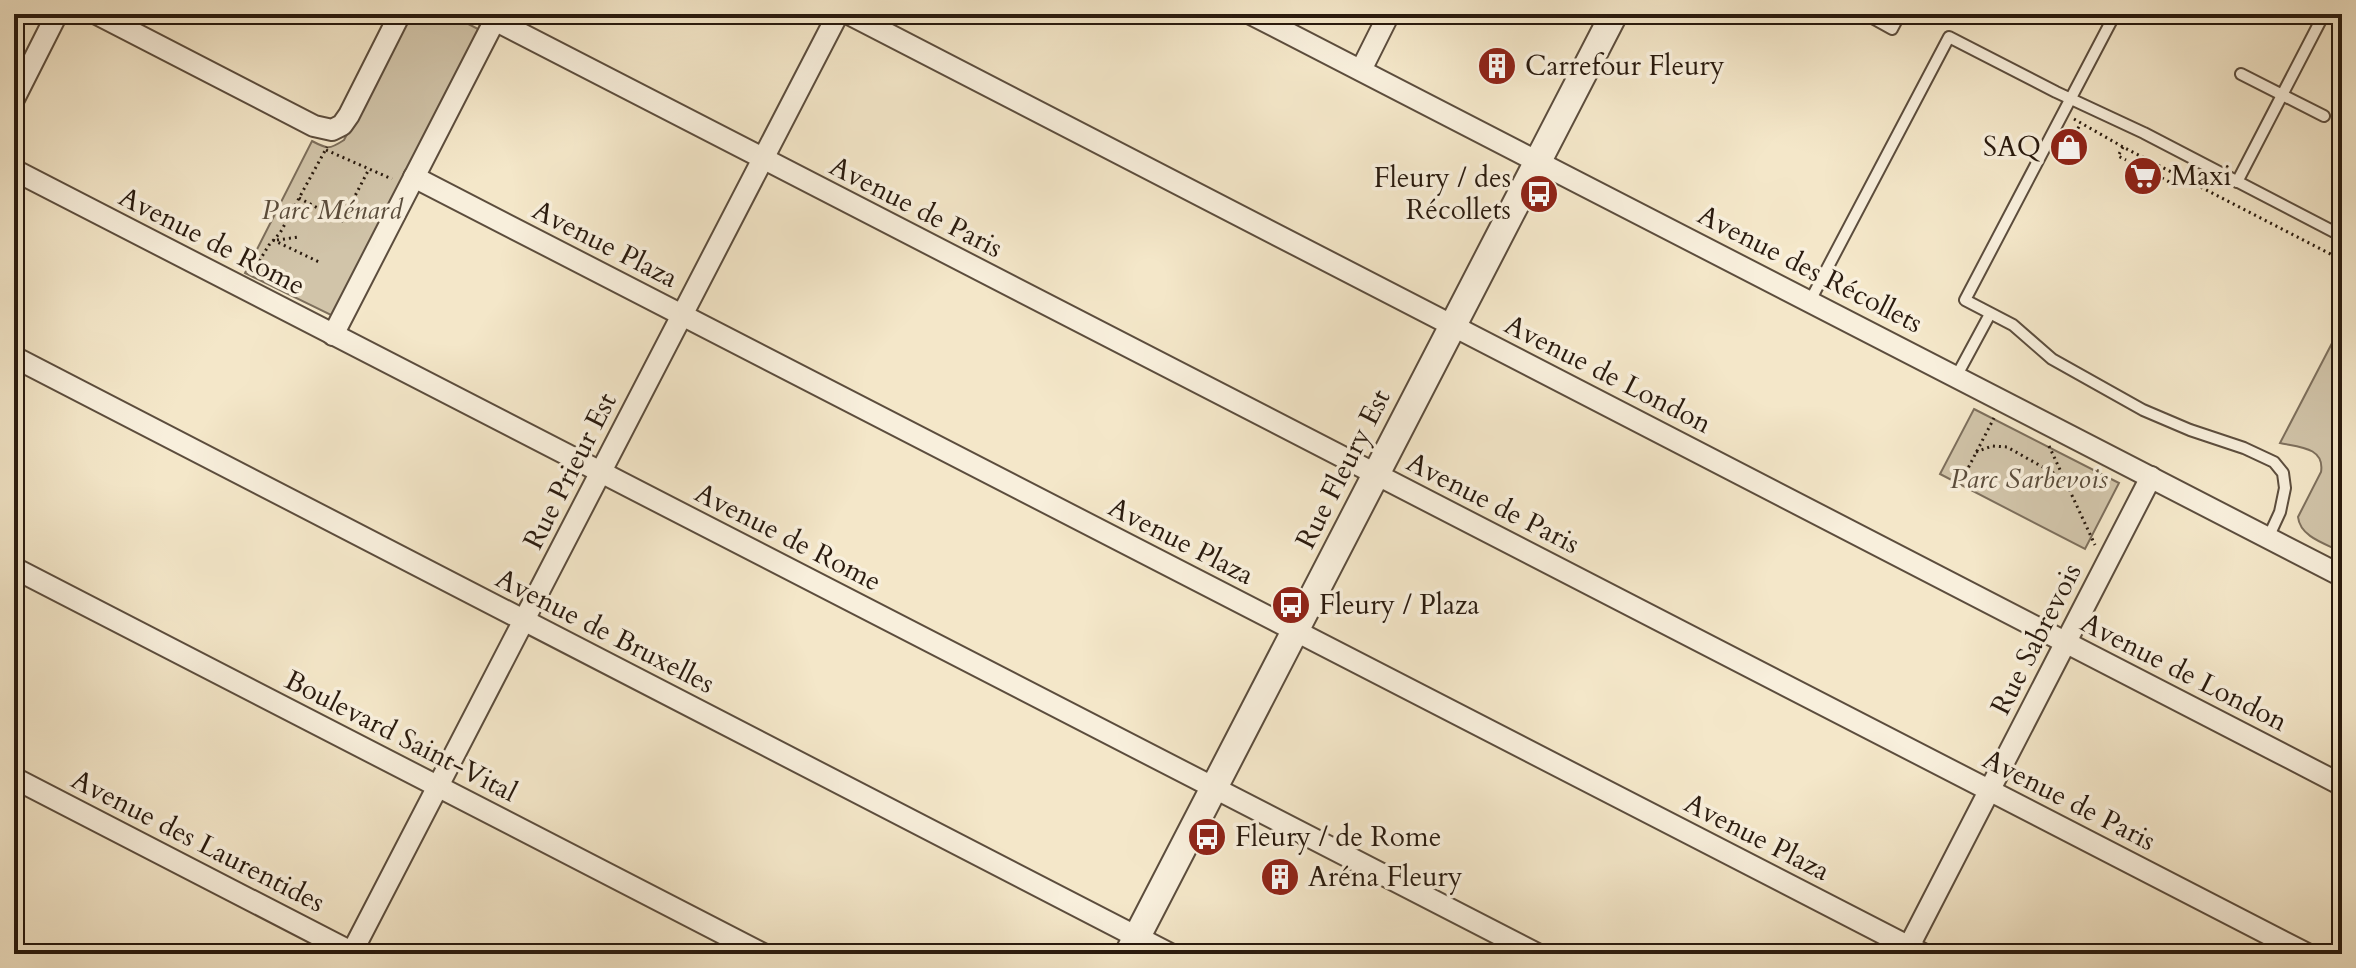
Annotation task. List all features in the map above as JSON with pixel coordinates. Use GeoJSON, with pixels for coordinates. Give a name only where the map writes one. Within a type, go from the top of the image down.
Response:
{"type":"FeatureCollection","features":[{"type":"Feature","properties":{"kind":"street"},"geometry":{"type":"LineString","coordinates":[[14,99],[57,14]]}},
{"type":"Feature","properties":{"kind":"street"},"geometry":{"type":"LineString","coordinates":[[97,14],[324,135],[342,125],[349,115],[400,14]]}},
{"type":"Feature","properties":{"kind":"street","name":"Rue Prieur Est"},"geometry":{"type":"LineString","coordinates":[[353,953],[838,14]]}},
{"type":"Feature","properties":{"kind":"street","name":"Avenue de London"},"geometry":{"type":"LineString","coordinates":[[849,14],[2342,785]]}},
{"type":"Feature","properties":{"kind":"street","name":"Avenue des Récollets"},"geometry":{"type":"LineString","coordinates":[[1251,14],[2342,576]]}},
{"type":"Feature","properties":{"kind":"street"},"geometry":{"type":"LineString","coordinates":[[1361,70],[1389,14]]}},
{"type":"Feature","properties":{"kind":"street","name":"Rue Fleury Est"},"geometry":{"type":"LineString","coordinates":[[1133,946],[1614,14]]}},
{"type":"Feature","properties":{"kind":"street"},"geometry":{"type":"LineString","coordinates":[[333,335],[492,16]]}},
{"type":"Feature","properties":{"kind":"street","name":"Avenue de Paris"},"geometry":{"type":"LineString","coordinates":[[492,16],[763,159],[2307,954]]}},
{"type":"Feature","properties":{"kind":"street","name":"Avenue de Rome"},"geometry":{"type":"LineString","coordinates":[[14,170],[1537,954]]}},
{"type":"Feature","properties":{"kind":"street","name":"Avenue Plaza"},"geometry":{"type":"LineString","coordinates":[[411,182],[683,315],[1912,952]]}},
{"type":"Feature","properties":{"kind":"street","name":"Avenue de Bruxelles"},"geometry":{"type":"LineString","coordinates":[[14,357],[525,621],[1133,946],[1170,954]]}},
{"type":"Feature","properties":{"kind":"street","name":"Rue Sabrevois"},"geometry":{"type":"LineString","coordinates":[[1912,952],[2065,642],[2151,477]]}},
{"type":"Feature","properties":{"kind":"street","name":"Boulevard Saint-Vital"},"geometry":{"type":"LineString","coordinates":[[14,568],[763,954]]}},
{"type":"Feature","properties":{"kind":"street","name":"Avenue des Laurentides"},"geometry":{"type":"LineString","coordinates":[[14,778],[353,953]]}},
{"type":"Feature","properties":{"kind":"lane"},"geometry":{"type":"LineString","coordinates":[[1865,14],[1892,29],[1900,14]]}},
{"type":"Feature","properties":{"kind":"lane"},"geometry":{"type":"LineString","coordinates":[[2115,14],[1965,300],[2013,325],[2052,359],[2143,410],[2274,462],[2283,473],[2285,488],[2280,512],[2268,538]]}},
{"type":"Feature","properties":{"kind":"lane"},"geometry":{"type":"LineString","coordinates":[[2237,182],[2324,14]]}},
{"type":"Feature","properties":{"kind":"lane"},"geometry":{"type":"LineString","coordinates":[[1810,301],[1949,37],[2342,236]]}},
{"type":"Feature","properties":{"kind":"lane"},"geometry":{"type":"LineString","coordinates":[[2241,74],[2324,116]]}},
{"type":"Feature","properties":{"kind":"lane"},"geometry":{"type":"LineString","coordinates":[[1956,377],[1990,314]]}},
{"type":"Feature","properties":{"kind":"path"},"geometry":{"type":"LineString","coordinates":[[2074,121],[2342,260]]}},
{"type":"Feature","properties":{"kind":"path"},"geometry":{"type":"LineString","coordinates":[[2072,139],[2080,124]]}},
{"type":"Feature","properties":{"kind":"path"},"geometry":{"type":"LineString","coordinates":[[243,288],[299,198],[324,135],[369,169],[411,182]]}},
{"type":"Feature","properties":{"kind":"path"},"geometry":{"type":"LineString","coordinates":[[2123,147],[2118,156],[2126,160]]}},
{"type":"Feature","properties":{"kind":"path"},"geometry":{"type":"LineString","coordinates":[[299,198],[342,221],[369,169]]}},
{"type":"Feature","properties":{"kind":"path"},"geometry":{"type":"LineString","coordinates":[[2162,178],[2173,184],[2178,175]]}},
{"type":"Feature","properties":{"kind":"path"},"geometry":{"type":"LineString","coordinates":[[273,240],[299,237]]}},
{"type":"Feature","properties":{"kind":"path"},"geometry":{"type":"LineString","coordinates":[[273,240],[319,262]]}},
{"type":"Feature","properties":{"kind":"path"},"geometry":{"type":"LineString","coordinates":[[1963,478],[2003,401]]}},
{"type":"Feature","properties":{"kind":"path"},"geometry":{"type":"LineString","coordinates":[[2035,417],[2105,566]]}},
{"type":"Feature","properties":{"kind":"path"},"geometry":{"type":"LineString","coordinates":[[1976,452],[1992,446],[2007,447],[2064,479]]}},
{"type":"Feature","properties":{"kind":"path"},"geometry":{"type":"LineString","coordinates":[[2050,471],[2058,466]]}},
{"type":"Feature","properties":{"kind":"green space","name":"Parc Ménard"},"geometry":{"type":"Polygon","coordinates":[[[409,14],[449,14],[480,30],[333,316],[245,273],[312,141],[328,147],[344,140],[409,14]]]}},
{"type":"Feature","properties":{"kind":"green space"},"geometry":{"type":"Polygon","coordinates":[[[2342,324],[2342,552],[2309,535],[2303,530],[2298,517],[2321,472],[2319,457],[2302,447],[2280,443],[2342,324]]]}},
{"type":"Feature","properties":{"kind":"green space","name":"Parc Sarbevois"},"geometry":{"type":"Polygon","coordinates":[[[1974,409],[2119,483],[2085,549],[1940,474],[1974,409]]]}},
{"type":"Feature","properties":{"kind":"place","name":"Carrefour Fleury"},"geometry":{"type":"Point","coordinates":[1497,66]}},
{"type":"Feature","properties":{"kind":"place","name":"SAQ"},"geometry":{"type":"Point","coordinates":[2069,147]}},
{"type":"Feature","properties":{"kind":"place","name":"Maxi"},"geometry":{"type":"Point","coordinates":[2143,176]}},
{"type":"Feature","properties":{"kind":"place","name":"Fleury / des Récollets"},"geometry":{"type":"Point","coordinates":[1539,194]}},
{"type":"Feature","properties":{"kind":"place","name":"Fleury / Plaza"},"geometry":{"type":"Point","coordinates":[1291,605]}},
{"type":"Feature","properties":{"kind":"place","name":"Fleury / de Rome"},"geometry":{"type":"Point","coordinates":[1207,837]}},
{"type":"Feature","properties":{"kind":"place","name":"Aréna Fleury"},"geometry":{"type":"Point","coordinates":[1280,877]}}]}
